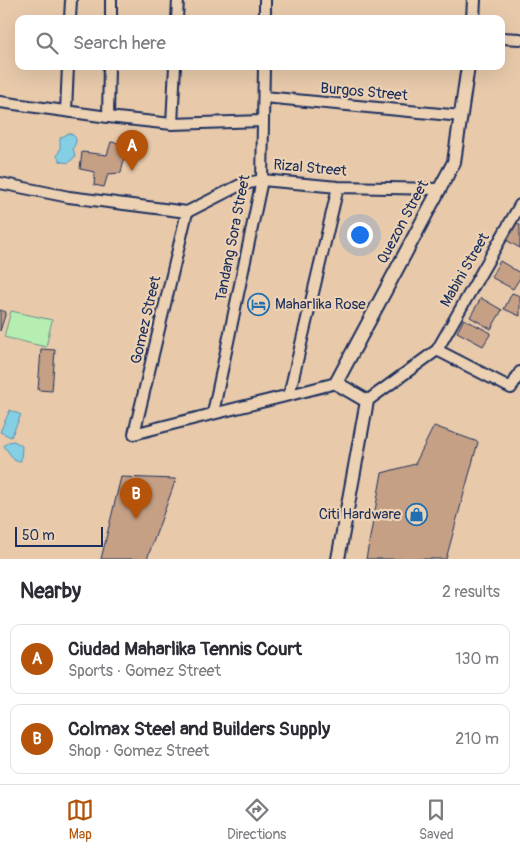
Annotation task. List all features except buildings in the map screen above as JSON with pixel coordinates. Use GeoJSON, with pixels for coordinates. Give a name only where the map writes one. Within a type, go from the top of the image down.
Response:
{"type":"FeatureCollection","features":[{"type":"Feature","properties":{"kind":"street"},"geometry":{"type":"LineString","coordinates":[[70,15],[71,0]]}},
{"type":"Feature","properties":{"kind":"street"},"geometry":{"type":"LineString","coordinates":[[110,15],[111,0]]}},
{"type":"Feature","properties":{"kind":"street"},"geometry":{"type":"LineString","coordinates":[[177,15],[178,0]]}},
{"type":"Feature","properties":{"kind":"street"},"geometry":{"type":"LineString","coordinates":[[265,0],[265,15]]}},
{"type":"Feature","properties":{"kind":"street"},"geometry":{"type":"LineString","coordinates":[[473,15],[474,0]]}},
{"type":"Feature","properties":{"kind":"street"},"geometry":{"type":"LineString","coordinates":[[505,38],[520,39]]}},
{"type":"Feature","properties":{"kind":"street"},"geometry":{"type":"LineString","coordinates":[[66,112],[68,70]]}},
{"type":"Feature","properties":{"kind":"street"},"geometry":{"type":"LineString","coordinates":[[108,117],[110,70]]}},
{"type":"Feature","properties":{"kind":"street"},"geometry":{"type":"LineString","coordinates":[[172,124],[175,70]]}},
{"type":"Feature","properties":{"kind":"street","name":"Tandang Sora Street"},"geometry":{"type":"LineString","coordinates":[[213,413],[262,180],[264,70]]}},
{"type":"Feature","properties":{"kind":"street","name":"Quezon Street"},"geometry":{"type":"LineString","coordinates":[[336,383],[454,162],[467,70]]}},
{"type":"Feature","properties":{"kind":"street","name":"Burgos Street"},"geometry":{"type":"LineString","coordinates":[[264,97],[460,116]]}},
{"type":"Feature","properties":{"kind":"street"},"geometry":{"type":"LineString","coordinates":[[0,102],[66,112],[172,124],[263,121]]}},
{"type":"Feature","properties":{"kind":"street","name":"Rizal Street"},"geometry":{"type":"LineString","coordinates":[[187,212],[240,185],[262,180],[338,187],[439,188]]}},
{"type":"Feature","properties":{"kind":"street"},"geometry":{"type":"LineString","coordinates":[[0,184],[69,197],[187,212]]}},
{"type":"Feature","properties":{"kind":"street"},"geometry":{"type":"LineString","coordinates":[[289,396],[338,187]]}},
{"type":"Feature","properties":{"kind":"street","name":"Mabini Street"},"geometry":{"type":"LineString","coordinates":[[437,350],[520,205]]}},
{"type":"Feature","properties":{"kind":"street","name":"Gomez Street"},"geometry":{"type":"LineString","coordinates":[[187,212],[134,434],[213,413]]}},
{"type":"Feature","properties":{"kind":"street"},"geometry":{"type":"LineString","coordinates":[[338,559],[367,401],[437,350],[512,388],[520,372]]}},
{"type":"Feature","properties":{"kind":"street"},"geometry":{"type":"LineString","coordinates":[[213,413],[336,383],[367,401]]}},
{"type":"Feature","properties":{"kind":"green space"},"geometry":{"type":"Polygon","coordinates":[[[11,311],[52,320],[46,347],[4,337],[11,311]]]}},
{"type":"Feature","properties":{"kind":"water"},"geometry":{"type":"Polygon","coordinates":[[[69,133],[76,139],[73,148],[75,156],[69,162],[60,161],[57,156],[60,149],[60,138],[69,133]]]}},
{"type":"Feature","properties":{"kind":"water"},"geometry":{"type":"Polygon","coordinates":[[[10,410],[21,415],[11,437],[0,432],[10,410]]]}},
{"type":"Feature","properties":{"kind":"water"},"geometry":{"type":"Polygon","coordinates":[[[14,441],[22,446],[21,461],[15,461],[4,446],[8,442],[14,441]]]}},
{"type":"Feature","properties":{"kind":"place","name":"Ciudad Maharlika Tennis Court"},"geometry":{"type":"Point","coordinates":[132,171]}},
{"type":"Feature","properties":{"kind":"place","name":"Maharlika Rose"},"geometry":{"type":"Point","coordinates":[259,304]}},
{"type":"Feature","properties":{"kind":"place","name":"Citi Hardware"},"geometry":{"type":"Point","coordinates":[417,514]}},
{"type":"Feature","properties":{"kind":"place","name":"Colmax Steel and Builders Supply"},"geometry":{"type":"Point","coordinates":[136,519]}}]}
